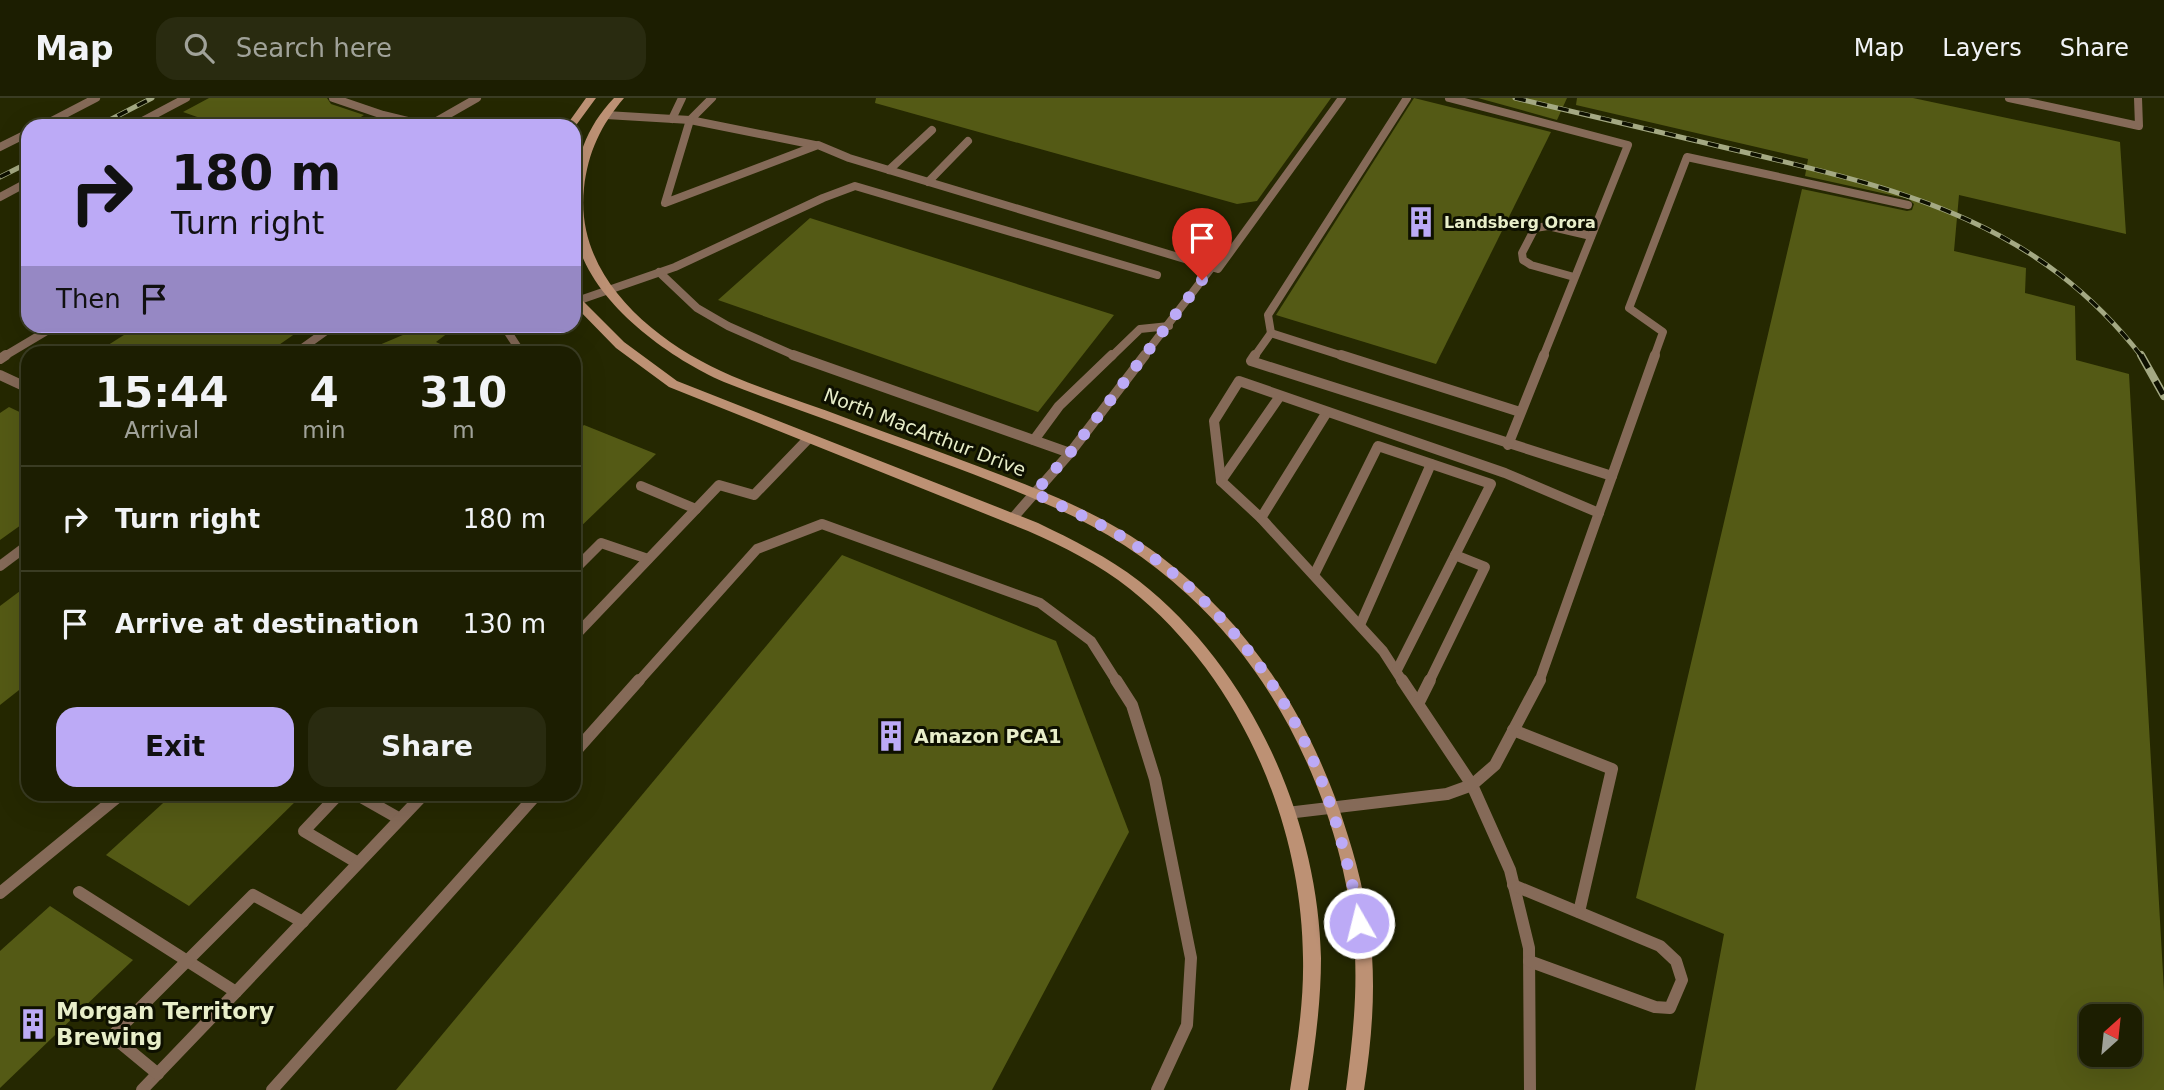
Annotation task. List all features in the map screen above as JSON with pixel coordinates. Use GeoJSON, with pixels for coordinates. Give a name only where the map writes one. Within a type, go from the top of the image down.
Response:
{"type":"FeatureCollection","features":[{"type":"Feature","properties":{"kind":"main road"},"geometry":{"type":"LineString","coordinates":[[575,119],[591,98]]}},
{"type":"Feature","properties":{"kind":"main road","name":"North MacArthur Drive"},"geometry":{"type":"LineString","coordinates":[[581,170],[594,132],[619,98]]}},
{"type":"Feature","properties":{"kind":"main road","name":"North MacArthur Drive"},"geometry":{"type":"LineString","coordinates":[[581,240],[591,265],[620,305],[649,333],[687,358],[726,377],[1034,493],[1106,527],[1140,548],[1192,590],[1240,638],[1277,688],[1314,758],[1333,807],[1357,898],[1364,971],[1362,1043],[1355,1090]]}},
{"type":"Feature","properties":{"kind":"main road"},"geometry":{"type":"LineString","coordinates":[[581,307],[597,327],[634,359],[673,384],[1012,519],[1086,553],[1139,590],[1180,627],[1216,670],[1254,731],[1281,792],[1303,873],[1311,938],[1311,1015],[1299,1090]]}},
{"type":"Feature","properties":{"kind":"lane"},"geometry":{"type":"LineString","coordinates":[[56,119],[96,98]]}},
{"type":"Feature","properties":{"kind":"lane"},"geometry":{"type":"LineString","coordinates":[[146,119],[186,98]]}},
{"type":"Feature","properties":{"kind":"lane"},"geometry":{"type":"LineString","coordinates":[[333,98],[399,119]]}},
{"type":"Feature","properties":{"kind":"lane"},"geometry":{"type":"LineString","coordinates":[[440,119],[477,98]]}},
{"type":"Feature","properties":{"kind":"lane"},"geometry":{"type":"LineString","coordinates":[[671,119],[682,98]]}},
{"type":"Feature","properties":{"kind":"lane"},"geometry":{"type":"LineString","coordinates":[[712,98],[690,120],[665,203],[818,145]]}},
{"type":"Feature","properties":{"kind":"lane"},"geometry":{"type":"LineString","coordinates":[[606,115],[690,120],[818,145],[889,170],[1219,269],[1342,98]]}},
{"type":"Feature","properties":{"kind":"lane"},"geometry":{"type":"LineString","coordinates":[[1407,98],[1268,315],[1271,333],[1251,361],[1612,476]]}},
{"type":"Feature","properties":{"kind":"lane"},"geometry":{"type":"LineString","coordinates":[[1449,98],[1628,145],[1508,445]]}},
{"type":"Feature","properties":{"kind":"lane"},"geometry":{"type":"LineString","coordinates":[[2009,98],[2139,126],[2138,98]]}},
{"type":"Feature","properties":{"kind":"lane"},"geometry":{"type":"LineString","coordinates":[[889,170],[932,130]]}},
{"type":"Feature","properties":{"kind":"lane"},"geometry":{"type":"LineString","coordinates":[[0,147],[21,136]]}},
{"type":"Feature","properties":{"kind":"lane"},"geometry":{"type":"LineString","coordinates":[[928,182],[968,141]]}},
{"type":"Feature","properties":{"kind":"lane"},"geometry":{"type":"LineString","coordinates":[[1287,813],[1447,794],[1472,785],[1495,765],[1539,682],[1663,332],[1629,308],[1687,157],[1908,205]]}},
{"type":"Feature","properties":{"kind":"lane"},"geometry":{"type":"LineString","coordinates":[[0,197],[21,186]]}},
{"type":"Feature","properties":{"kind":"lane"},"geometry":{"type":"LineString","coordinates":[[581,299],[611,293],[773,222],[825,194],[855,186],[1157,275]]}},
{"type":"Feature","properties":{"kind":"lane"},"geometry":{"type":"LineString","coordinates":[[1574,277],[1531,265],[1523,260],[1522,253],[1535,228],[1541,226],[1591,236]]}},
{"type":"Feature","properties":{"kind":"lane"},"geometry":{"type":"LineString","coordinates":[[1012,519],[1070,453],[1212,267]]}},
{"type":"Feature","properties":{"kind":"lane"},"geometry":{"type":"LineString","coordinates":[[659,272],[697,307],[728,326],[776,349],[1070,453]]}},
{"type":"Feature","properties":{"kind":"lane"},"geometry":{"type":"LineString","coordinates":[[1034,440],[1059,406],[1140,329],[1169,326]]}},
{"type":"Feature","properties":{"kind":"lane"},"geometry":{"type":"LineString","coordinates":[[22,346],[43,333]]}},
{"type":"Feature","properties":{"kind":"lane"},"geometry":{"type":"LineString","coordinates":[[305,346],[323,333]]}},
{"type":"Feature","properties":{"kind":"lane"},"geometry":{"type":"LineString","coordinates":[[1271,333],[1520,412]]}},
{"type":"Feature","properties":{"kind":"lane"},"geometry":{"type":"LineString","coordinates":[[0,359],[21,346]]}},
{"type":"Feature","properties":{"kind":"lane"},"geometry":{"type":"LineString","coordinates":[[0,376],[21,385]]}},
{"type":"Feature","properties":{"kind":"lane"},"geometry":{"type":"LineString","coordinates":[[1530,1090],[1529,948],[1510,870],[1472,785],[1397,670],[1360,625],[1261,518],[1221,481],[1214,421],[1239,381],[1506,473],[1599,513]]}},
{"type":"Feature","properties":{"kind":"lane"},"geometry":{"type":"LineString","coordinates":[[1221,481],[1280,396]]}},
{"type":"Feature","properties":{"kind":"lane"},"geometry":{"type":"LineString","coordinates":[[1261,518],[1326,412]]}},
{"type":"Feature","properties":{"kind":"lane"},"geometry":{"type":"LineString","coordinates":[[581,624],[719,485],[754,495],[808,439]]}},
{"type":"Feature","properties":{"kind":"lane"},"geometry":{"type":"LineString","coordinates":[[1314,575],[1378,446],[1491,484],[1397,670]]}},
{"type":"Feature","properties":{"kind":"lane"},"geometry":{"type":"LineString","coordinates":[[1360,625],[1431,464]]}},
{"type":"Feature","properties":{"kind":"lane"},"geometry":{"type":"LineString","coordinates":[[640,486],[696,509]]}},
{"type":"Feature","properties":{"kind":"lane"},"geometry":{"type":"LineString","coordinates":[[581,745],[757,549],[822,524],[1040,603],[1091,641],[1132,705],[1155,779],[1191,958],[1187,1025],[1157,1090]]}},
{"type":"Feature","properties":{"kind":"lane"},"geometry":{"type":"LineString","coordinates":[[581,563],[601,543],[648,559]]}},
{"type":"Feature","properties":{"kind":"lane"},"geometry":{"type":"LineString","coordinates":[[0,566],[21,550]]}},
{"type":"Feature","properties":{"kind":"lane"},"geometry":{"type":"LineString","coordinates":[[1419,702],[1485,567],[1455,555]]}},
{"type":"Feature","properties":{"kind":"lane"},"geometry":{"type":"LineString","coordinates":[[1513,730],[1612,769],[1579,912]]}},
{"type":"Feature","properties":{"kind":"lane"},"geometry":{"type":"LineString","coordinates":[[0,893],[112,801]]}},
{"type":"Feature","properties":{"kind":"lane"},"geometry":{"type":"LineString","coordinates":[[333,801],[304,831],[358,863]]}},
{"type":"Feature","properties":{"kind":"lane"},"geometry":{"type":"LineString","coordinates":[[368,801],[400,819]]}},
{"type":"Feature","properties":{"kind":"lane"},"geometry":{"type":"LineString","coordinates":[[142,1090],[417,801]]}},
{"type":"Feature","properties":{"kind":"lane"},"geometry":{"type":"LineString","coordinates":[[272,1090],[531,801]]}},
{"type":"Feature","properties":{"kind":"lane"},"geometry":{"type":"LineString","coordinates":[[1513,886],[1660,946],[1676,961],[1682,980],[1670,1008],[1637,1002],[1529,961]]}},
{"type":"Feature","properties":{"kind":"lane"},"geometry":{"type":"LineString","coordinates":[[79,892],[236,992]]}},
{"type":"Feature","properties":{"kind":"lane"},"geometry":{"type":"LineString","coordinates":[[158,1074],[112,1036],[253,895],[303,922]]}},
{"type":"Feature","properties":{"kind":"building"},"geometry":{"type":"Polygon","coordinates":[[[209,98],[327,98],[331,104],[364,115],[358,119],[203,119],[183,112],[209,98]]]}},
{"type":"Feature","properties":{"kind":"building"},"geometry":{"type":"Polygon","coordinates":[[[876,98],[1331,98],[1257,201],[1237,204],[875,103],[876,98]]]}},
{"type":"Feature","properties":{"kind":"building","name":"Landsberg Orora"},"geometry":{"type":"Polygon","coordinates":[[[1414,98],[1551,132],[1436,364],[1276,315],[1414,98]]]}},
{"type":"Feature","properties":{"kind":"building"},"geometry":{"type":"Polygon","coordinates":[[[1478,98],[1567,98],[1557,120],[1478,98]]]}},
{"type":"Feature","properties":{"kind":"building"},"geometry":{"type":"Polygon","coordinates":[[[1577,98],[1913,98],[2120,142],[2126,234],[1959,195],[1954,251],[2026,268],[2025,293],[2075,306],[2076,360],[2129,374],[2164,991],[2164,1090],[1695,1090],[1724,934],[1636,898],[1802,189],[1907,211],[1912,210],[1914,204],[1909,199],[1805,176],[1808,159],[1576,105],[1577,98]]]}},
{"type":"Feature","properties":{"kind":"building"},"geometry":{"type":"Polygon","coordinates":[[[810,218],[1114,315],[1038,412],[718,300],[810,218]]]}},
{"type":"Feature","properties":{"kind":"building"},"geometry":{"type":"Polygon","coordinates":[[[127,333],[296,333],[277,346],[107,346],[127,333]]]}},
{"type":"Feature","properties":{"kind":"building"},"geometry":{"type":"Polygon","coordinates":[[[408,333],[448,333],[436,342],[445,346],[377,346],[408,333]]]}},
{"type":"Feature","properties":{"kind":"building"},"geometry":{"type":"Polygon","coordinates":[[[9,407],[21,413],[21,525],[0,540],[0,413],[9,407]]]}},
{"type":"Feature","properties":{"kind":"building"},"geometry":{"type":"Polygon","coordinates":[[[584,425],[656,454],[581,526],[581,428],[584,425]]]}},
{"type":"Feature","properties":{"kind":"building","name":"Amazon PCA1"},"geometry":{"type":"Polygon","coordinates":[[[842,555],[1056,641],[1129,832],[992,1090],[396,1090],[842,555]]]}},
{"type":"Feature","properties":{"kind":"building"},"geometry":{"type":"Polygon","coordinates":[[[21,590],[21,688],[0,705],[0,606],[21,590]]]}},
{"type":"Feature","properties":{"kind":"building"},"geometry":{"type":"Polygon","coordinates":[[[165,801],[296,801],[189,906],[106,855],[165,801]]]}},
{"type":"Feature","properties":{"kind":"building","name":"Morgan Territory Brewing"},"geometry":{"type":"Polygon","coordinates":[[[50,906],[133,960],[0,1088],[0,951],[50,906]]]}},
{"type":"Feature","properties":{"kind":"railway"},"geometry":{"type":"LineString","coordinates":[[112,119],[152,98]]}},
{"type":"Feature","properties":{"kind":"railway"},"geometry":{"type":"LineString","coordinates":[[1515,98],[1809,168],[1917,199],[2014,244],[2060,274],[2102,312],[2142,357]]}},
{"type":"Feature","properties":{"kind":"railway"},"geometry":{"type":"LineString","coordinates":[[0,177],[21,166]]}},
{"type":"Feature","properties":{"kind":"railway"},"geometry":{"type":"LineString","coordinates":[[2141,355],[2164,396]]}},
{"type":"Feature","properties":{"kind":"place","name":"Landsberg Orora"},"geometry":{"type":"Point","coordinates":[1421,222]}},
{"type":"Feature","properties":{"kind":"place","name":"Amazon PCA1"},"geometry":{"type":"Point","coordinates":[891,736]}},
{"type":"Feature","properties":{"kind":"place","name":"Morgan Territory Brewing"},"geometry":{"type":"Point","coordinates":[33,1024]}},
{"type":"Feature","properties":{"kind":"route"},"geometry":{"type":"LineString","coordinates":[[1202,280],[1070,453],[1034,493],[1106,527],[1140,548],[1192,590],[1240,638],[1277,688],[1314,758],[1333,807],[1357,898],[1359,923]]}}]}
